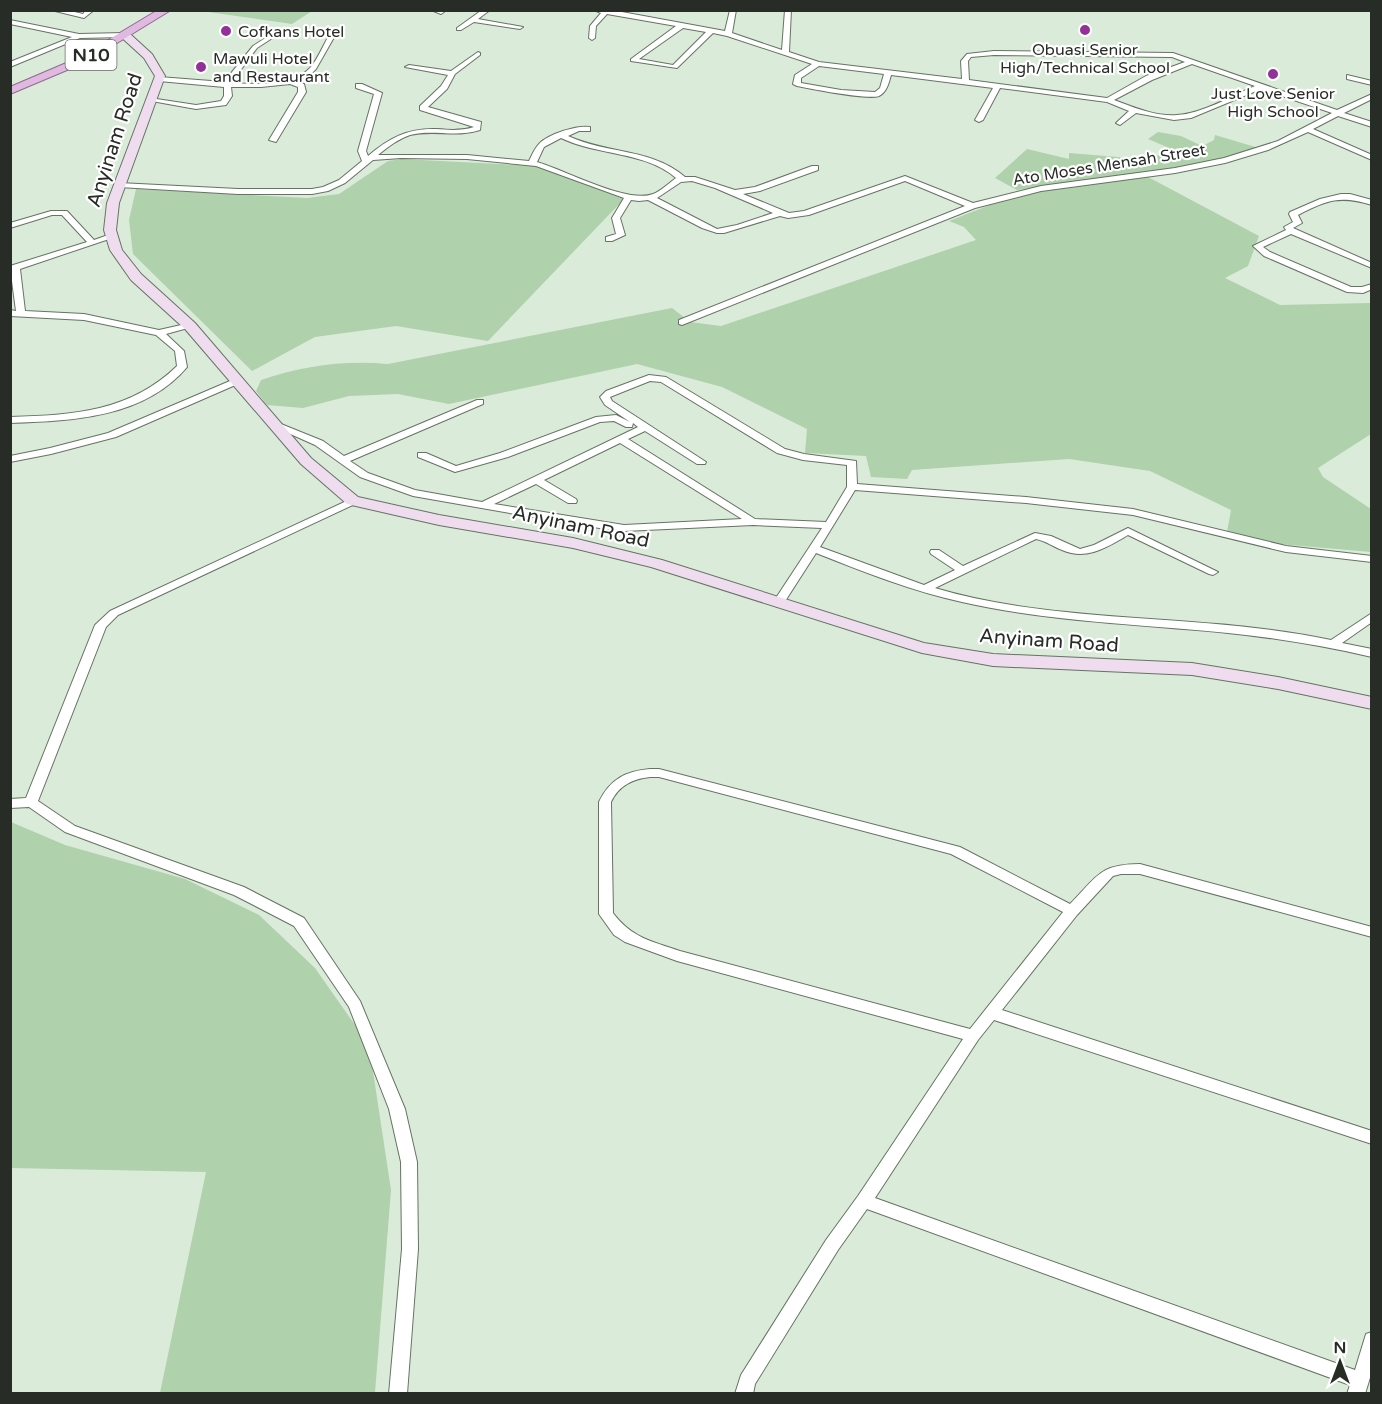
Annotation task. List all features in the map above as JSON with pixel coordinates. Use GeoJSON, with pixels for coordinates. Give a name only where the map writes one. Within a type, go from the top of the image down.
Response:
{"type":"FeatureCollection","features":[{"type":"Feature","properties":{"kind":"main road","name":"N10"},"geometry":{"type":"LineString","coordinates":[[10,91],[67,68],[166,10]]}},
{"type":"Feature","properties":{"kind":"street"},"geometry":{"type":"LineString","coordinates":[[54,10],[84,16],[91,10]]}},
{"type":"Feature","properties":{"kind":"street"},"geometry":{"type":"LineString","coordinates":[[459,29],[487,10]]}},
{"type":"Feature","properties":{"kind":"street"},"geometry":{"type":"LineString","coordinates":[[728,34],[733,10]]}},
{"type":"Feature","properties":{"kind":"street"},"geometry":{"type":"LineString","coordinates":[[784,54],[788,10]]}},
{"type":"Feature","properties":{"kind":"street"},"geometry":{"type":"LineString","coordinates":[[592,38],[594,26],[601,11],[728,34],[818,64],[1108,100],[1134,110],[1183,118],[1259,87]]}},
{"type":"Feature","properties":{"kind":"street"},"geometry":{"type":"LineString","coordinates":[[473,20],[520,27]]}},
{"type":"Feature","properties":{"kind":"street"},"geometry":{"type":"LineString","coordinates":[[10,21],[80,36],[125,35]]}},
{"type":"Feature","properties":{"kind":"street"},"geometry":{"type":"LineString","coordinates":[[681,26],[632,60],[675,67],[711,31]]}},
{"type":"Feature","properties":{"kind":"street"},"geometry":{"type":"LineString","coordinates":[[150,100],[196,107],[216,106],[227,99],[227,83],[255,47],[278,32]]}},
{"type":"Feature","properties":{"kind":"street"},"geometry":{"type":"LineString","coordinates":[[292,82],[310,72],[334,32]]}},
{"type":"Feature","properties":{"kind":"street","name":"Anyinam Road"},"geometry":{"type":"LineString","coordinates":[[125,35],[148,56],[159,72],[159,79],[119,185],[110,221],[111,237],[123,261],[190,326],[271,423],[312,466],[354,501],[439,520],[573,543],[656,563],[777,604],[922,648],[993,660],[1192,669],[1278,683],[1371,703]]}},
{"type":"Feature","properties":{"kind":"street"},"geometry":{"type":"LineString","coordinates":[[10,65],[80,36]]}},
{"type":"Feature","properties":{"kind":"street"},"geometry":{"type":"LineString","coordinates":[[966,82],[965,57],[981,53],[1158,53],[1193,61],[1259,87],[1371,125]]}},
{"type":"Feature","properties":{"kind":"street"},"geometry":{"type":"LineString","coordinates":[[119,185],[311,191],[334,186],[370,161],[400,136],[414,132],[457,132],[477,128],[478,125],[474,123],[424,109],[444,87],[452,73],[478,54]]}},
{"type":"Feature","properties":{"kind":"street"},"geometry":{"type":"LineString","coordinates":[[10,58],[21,61]]}},
{"type":"Feature","properties":{"kind":"street"},"geometry":{"type":"LineString","coordinates":[[1108,100],[1149,78],[1193,61]]}},
{"type":"Feature","properties":{"kind":"street"},"geometry":{"type":"LineString","coordinates":[[818,64],[798,77],[797,84],[841,92],[877,94],[883,89],[888,73]]}},
{"type":"Feature","properties":{"kind":"street"},"geometry":{"type":"LineString","coordinates":[[409,67],[452,73]]}},
{"type":"Feature","properties":{"kind":"street"},"geometry":{"type":"LineString","coordinates":[[1350,77],[1371,83]]}},
{"type":"Feature","properties":{"kind":"street"},"geometry":{"type":"LineString","coordinates":[[159,79],[227,83],[292,82],[301,86],[302,92],[273,140]]}},
{"type":"Feature","properties":{"kind":"street"},"geometry":{"type":"LineString","coordinates":[[359,86],[378,93],[362,152],[370,161]]}},
{"type":"Feature","properties":{"kind":"street"},"geometry":{"type":"LineString","coordinates":[[979,120],[998,86]]}},
{"type":"Feature","properties":{"kind":"street","name":"Ato Moses Mensah Street"},"geometry":{"type":"LineString","coordinates":[[682,322],[972,206],[1014,193],[1156,175],[1251,153],[1308,130],[1335,112],[1371,96]]}},
{"type":"Feature","properties":{"kind":"street"},"geometry":{"type":"LineString","coordinates":[[1120,123],[1134,110]]}},
{"type":"Feature","properties":{"kind":"street"},"geometry":{"type":"LineString","coordinates":[[532,164],[543,142],[576,129],[587,129]]}},
{"type":"Feature","properties":{"kind":"street"},"geometry":{"type":"LineString","coordinates":[[1308,130],[1371,158]]}},
{"type":"Feature","properties":{"kind":"street"},"geometry":{"type":"LineString","coordinates":[[561,135],[609,152],[660,163],[682,179],[705,182],[780,213],[798,216],[905,178],[972,206]]}},
{"type":"Feature","properties":{"kind":"street"},"geometry":{"type":"LineString","coordinates":[[382,149],[401,156]]}},
{"type":"Feature","properties":{"kind":"street"},"geometry":{"type":"LineString","coordinates":[[370,161],[401,156],[472,157],[532,164],[628,198],[650,198],[686,215],[704,228],[717,231],[780,213]]}},
{"type":"Feature","properties":{"kind":"street"},"geometry":{"type":"LineString","coordinates":[[734,193],[757,189],[815,168]]}},
{"type":"Feature","properties":{"kind":"street"},"geometry":{"type":"LineString","coordinates":[[650,198],[682,179]]}},
{"type":"Feature","properties":{"kind":"street"},"geometry":{"type":"LineString","coordinates":[[1290,231],[1288,228],[1298,223],[1293,214],[1340,195],[1357,197],[1371,203]]}},
{"type":"Feature","properties":{"kind":"street"},"geometry":{"type":"LineString","coordinates":[[609,239],[622,233],[616,218],[628,198]]}},
{"type":"Feature","properties":{"kind":"street"},"geometry":{"type":"LineString","coordinates":[[10,226],[51,213],[64,213],[69,215],[93,243]]}},
{"type":"Feature","properties":{"kind":"street"},"geometry":{"type":"LineString","coordinates":[[1371,266],[1290,231],[1259,244],[1258,248],[1350,290],[1363,290],[1371,286]]}},
{"type":"Feature","properties":{"kind":"street"},"geometry":{"type":"LineString","coordinates":[[21,312],[13,268],[111,237]]}},
{"type":"Feature","properties":{"kind":"street"},"geometry":{"type":"LineString","coordinates":[[10,313],[84,317],[159,333],[190,326]]}},
{"type":"Feature","properties":{"kind":"street"},"geometry":{"type":"LineString","coordinates":[[10,420],[77,416],[126,404],[163,385],[182,367],[183,356],[177,347],[159,333]]}},
{"type":"Feature","properties":{"kind":"street"},"geometry":{"type":"LineString","coordinates":[[642,429],[608,404],[605,398],[650,378],[661,378],[781,451],[803,457],[852,463],[852,487],[815,549],[777,604]]}},
{"type":"Feature","properties":{"kind":"street"},"geometry":{"type":"LineString","coordinates":[[10,459],[51,452],[112,435],[237,381]]}},
{"type":"Feature","properties":{"kind":"street"},"geometry":{"type":"LineString","coordinates":[[343,460],[480,402]]}},
{"type":"Feature","properties":{"kind":"street"},"geometry":{"type":"LineString","coordinates":[[422,455],[455,469],[504,455],[598,419],[616,418],[642,429],[701,462]]}},
{"type":"Feature","properties":{"kind":"street"},"geometry":{"type":"LineString","coordinates":[[271,423],[311,439],[379,482],[413,493],[624,528],[753,522],[829,525]]}},
{"type":"Feature","properties":{"kind":"street"},"geometry":{"type":"LineString","coordinates":[[486,504],[642,429]]}},
{"type":"Feature","properties":{"kind":"street"},"geometry":{"type":"LineString","coordinates":[[621,439],[753,522]]}},
{"type":"Feature","properties":{"kind":"street"},"geometry":{"type":"LineString","coordinates":[[536,479],[572,501]]}},
{"type":"Feature","properties":{"kind":"street"},"geometry":{"type":"LineString","coordinates":[[852,487],[1026,500],[1133,512],[1286,549],[1371,559]]}},
{"type":"Feature","properties":{"kind":"street"},"geometry":{"type":"LineString","coordinates":[[31,802],[101,625],[114,613],[354,501]]}},
{"type":"Feature","properties":{"kind":"street"},"geometry":{"type":"LineString","coordinates":[[1128,531],[1133,512]]}},
{"type":"Feature","properties":{"kind":"street"},"geometry":{"type":"LineString","coordinates":[[924,589],[1035,536],[1049,538],[1074,551],[1083,552],[1128,531]]}},
{"type":"Feature","properties":{"kind":"street"},"geometry":{"type":"LineString","coordinates":[[1128,531],[1213,572]]}},
{"type":"Feature","properties":{"kind":"street"},"geometry":{"type":"LineString","coordinates":[[815,549],[924,589],[1018,609],[1250,631],[1333,644],[1371,653]]}},
{"type":"Feature","properties":{"kind":"street"},"geometry":{"type":"LineString","coordinates":[[935,552],[962,570]]}},
{"type":"Feature","properties":{"kind":"street"},"geometry":{"type":"LineString","coordinates":[[1333,644],[1370,618]]}},
{"type":"Feature","properties":{"kind":"street"},"geometry":{"type":"LineString","coordinates":[[973,1036],[677,956],[630,938],[619,931],[606,914],[606,802],[609,791],[618,781],[647,772],[740,793],[955,850],[1072,911]]}},
{"type":"Feature","properties":{"kind":"street"},"geometry":{"type":"LineString","coordinates":[[10,804],[31,802],[70,829],[239,891],[299,922],[355,1005],[397,1109],[409,1162],[410,1250],[398,1394]]}},
{"type":"Feature","properties":{"kind":"street"},"geometry":{"type":"LineString","coordinates":[[744,1394],[747,1381],[826,1254],[864,1201],[973,1036],[1072,911],[1108,873],[1121,869],[1140,869],[1371,932]]}},
{"type":"Feature","properties":{"kind":"street"},"geometry":{"type":"LineString","coordinates":[[992,1013],[1371,1138]]}},
{"type":"Feature","properties":{"kind":"street"},"geometry":{"type":"LineString","coordinates":[[864,1201],[1358,1387],[1371,1340]]}},
{"type":"Feature","properties":{"kind":"green space"},"geometry":{"type":"Polygon","coordinates":[[[312,10],[292,24],[201,11],[312,10]]]}},
{"type":"Feature","properties":{"kind":"green space"},"geometry":{"type":"Polygon","coordinates":[[[1158,132],[1181,136],[1202,146],[1214,140],[1215,135],[1262,149],[1156,173],[1017,190],[995,178],[1027,149],[1069,159],[1069,153],[1142,159],[1165,154],[1167,147],[1148,139],[1158,132]]]}},
{"type":"Feature","properties":{"kind":"green space"},"geometry":{"type":"Polygon","coordinates":[[[401,159],[538,166],[624,199],[488,341],[396,326],[315,337],[252,371],[133,254],[129,220],[136,189],[307,198],[339,194],[388,161],[401,159]]]}},
{"type":"Feature","properties":{"kind":"green space"},"geometry":{"type":"Polygon","coordinates":[[[1148,177],[1259,236],[1248,266],[1225,278],[1280,305],[1371,303],[1371,434],[1318,468],[1323,477],[1371,509],[1371,552],[1279,544],[1227,532],[1231,510],[1150,471],[1069,459],[912,470],[907,479],[871,477],[866,456],[805,453],[807,429],[722,387],[637,364],[449,404],[398,394],[349,396],[303,408],[267,405],[256,391],[261,380],[292,371],[339,364],[388,364],[672,308],[690,322],[721,326],[976,240],[964,227],[949,221],[1018,194],[1148,177]]]}},
{"type":"Feature","properties":{"kind":"green space"},"geometry":{"type":"Polygon","coordinates":[[[11,822],[65,845],[185,879],[259,915],[315,968],[369,1045],[391,1190],[375,1393],[160,1393],[206,1172],[11,1168],[11,822]]]}},
{"type":"Feature","properties":{"kind":"place","name":"Obuasi Senior High/Technical School"},"geometry":{"type":"Point","coordinates":[1085,30]}},
{"type":"Feature","properties":{"kind":"place","name":"Cofkans Hotel"},"geometry":{"type":"Point","coordinates":[226,31]}},
{"type":"Feature","properties":{"kind":"place","name":"Mawuli Hotel and Restaurant"},"geometry":{"type":"Point","coordinates":[201,67]}},
{"type":"Feature","properties":{"kind":"place","name":"Just Love Senior High School"},"geometry":{"type":"Point","coordinates":[1273,74]}}]}
